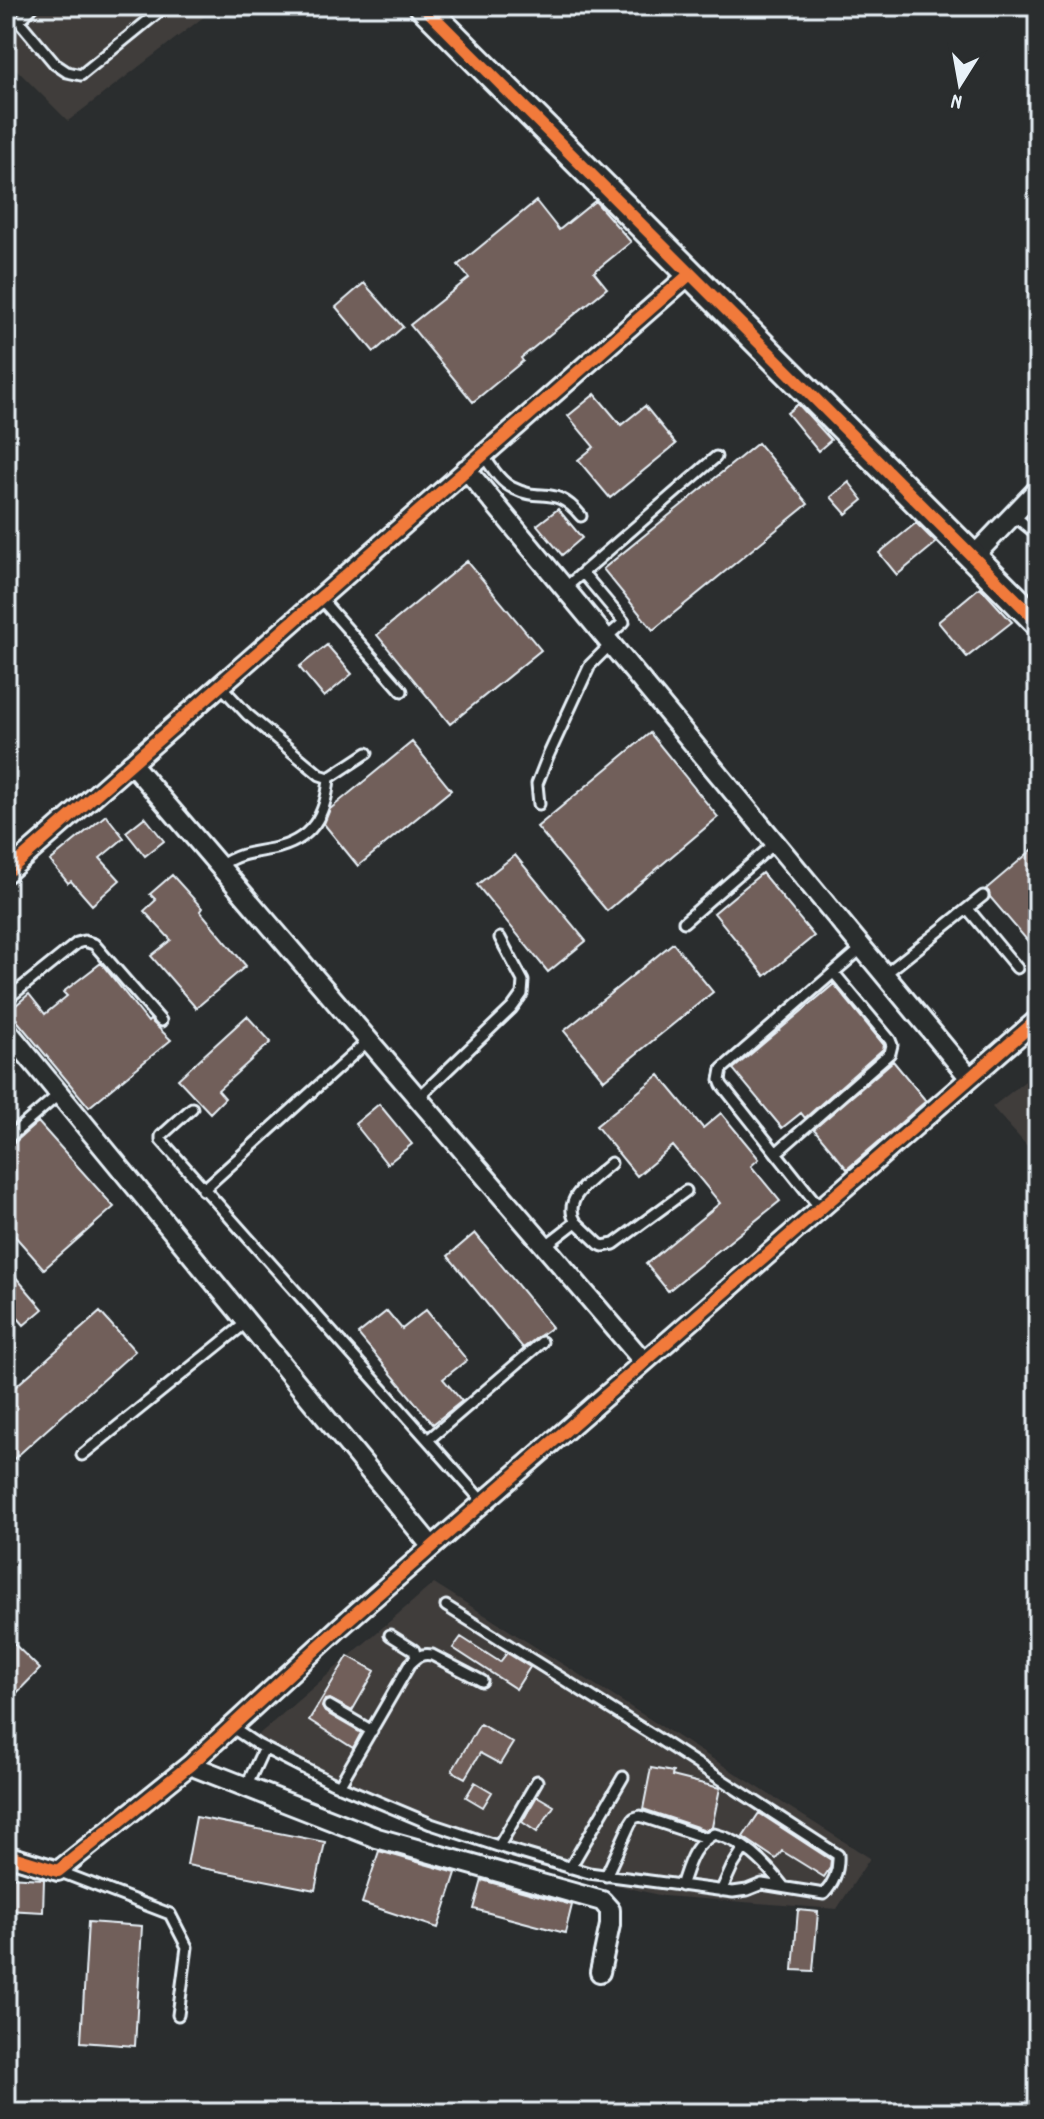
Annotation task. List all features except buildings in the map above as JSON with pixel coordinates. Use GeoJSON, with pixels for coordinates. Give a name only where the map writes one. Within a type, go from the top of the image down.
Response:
{"type":"FeatureCollection","features":[{"type":"Feature","properties":{"kind":"street"},"geometry":{"type":"LineString","coordinates":[[423,6],[1038,622]]}},
{"type":"Feature","properties":{"kind":"street"},"geometry":{"type":"LineString","coordinates":[[6,873],[690,274]]}},
{"type":"Feature","properties":{"kind":"street"},"geometry":{"type":"LineString","coordinates":[[466,469],[970,1078]]}},
{"type":"Feature","properties":{"kind":"street"},"geometry":{"type":"LineString","coordinates":[[973,557],[1038,489]]}},
{"type":"Feature","properties":{"kind":"street"},"geometry":{"type":"LineString","coordinates":[[131,763],[644,1362]]}},
{"type":"Feature","properties":{"kind":"street"},"geometry":{"type":"LineString","coordinates":[[6,1855],[58,1871],[190,1765],[340,1627],[1038,1019]]}},
{"type":"Feature","properties":{"kind":"street"},"geometry":{"type":"LineString","coordinates":[[6,1029],[432,1547]]}},
{"type":"Feature","properties":{"kind":"street"},"geometry":{"type":"LineString","coordinates":[[190,1765],[377,1838],[602,1901],[610,1910],[610,1925],[600,1972]]}},
{"type":"Feature","properties":{"kind":"lane"},"geometry":{"type":"LineString","coordinates":[[34,6],[19,21],[55,64],[67,72],[81,75],[166,6]]}},
{"type":"Feature","properties":{"kind":"lane"},"geometry":{"type":"LineString","coordinates":[[483,455],[507,485],[531,494],[557,497],[571,504],[581,516]]}},
{"type":"Feature","properties":{"kind":"lane"},"geometry":{"type":"LineString","coordinates":[[565,588],[716,457]]}},
{"type":"Feature","properties":{"kind":"lane"},"geometry":{"type":"LineString","coordinates":[[1013,515],[1038,535]]}},
{"type":"Feature","properties":{"kind":"lane"},"geometry":{"type":"LineString","coordinates":[[539,804],[537,784],[590,665],[624,622],[583,573]]}},
{"type":"Feature","properties":{"kind":"lane"},"geometry":{"type":"LineString","coordinates":[[578,604],[596,588]]}},
{"type":"Feature","properties":{"kind":"lane"},"geometry":{"type":"LineString","coordinates":[[320,598],[402,691]]}},
{"type":"Feature","properties":{"kind":"lane"},"geometry":{"type":"LineString","coordinates":[[220,685],[247,714],[320,775],[329,778]]}},
{"type":"Feature","properties":{"kind":"lane"},"geometry":{"type":"LineString","coordinates":[[329,778],[367,753]]}},
{"type":"Feature","properties":{"kind":"lane"},"geometry":{"type":"LineString","coordinates":[[219,866],[234,857],[290,844],[305,835],[315,826],[324,808],[329,778]]}},
{"type":"Feature","properties":{"kind":"lane"},"geometry":{"type":"LineString","coordinates":[[684,922],[775,843]]}},
{"type":"Feature","properties":{"kind":"lane"},"geometry":{"type":"LineString","coordinates":[[884,975],[983,896]]}},
{"type":"Feature","properties":{"kind":"lane"},"geometry":{"type":"LineString","coordinates":[[968,909],[1017,968]]}},
{"type":"Feature","properties":{"kind":"lane"},"geometry":{"type":"LineString","coordinates":[[418,1098],[512,1008],[522,994],[523,981],[500,938]]}},
{"type":"Feature","properties":{"kind":"lane"},"geometry":{"type":"LineString","coordinates":[[6,1000],[77,943],[84,941],[94,944],[161,1021]]}},
{"type":"Feature","properties":{"kind":"lane"},"geometry":{"type":"LineString","coordinates":[[820,1208],[722,1085],[719,1074],[862,948]]}},
{"type":"Feature","properties":{"kind":"lane"},"geometry":{"type":"LineString","coordinates":[[776,1153],[892,1049],[890,1040],[834,973]]}},
{"type":"Feature","properties":{"kind":"lane"},"geometry":{"type":"LineString","coordinates":[[203,1190],[369,1040]]}},
{"type":"Feature","properties":{"kind":"lane"},"geometry":{"type":"LineString","coordinates":[[6,1140],[59,1094]]}},
{"type":"Feature","properties":{"kind":"lane"},"geometry":{"type":"LineString","coordinates":[[192,1108],[160,1139],[483,1502]]}},
{"type":"Feature","properties":{"kind":"lane"},"geometry":{"type":"LineString","coordinates":[[611,1163],[573,1200],[571,1211],[576,1222],[603,1246],[614,1244],[686,1191]]}},
{"type":"Feature","properties":{"kind":"lane"},"geometry":{"type":"LineString","coordinates":[[545,1246],[576,1222]]}},
{"type":"Feature","properties":{"kind":"lane"},"geometry":{"type":"LineString","coordinates":[[82,1455],[247,1322]]}},
{"type":"Feature","properties":{"kind":"lane"},"geometry":{"type":"LineString","coordinates":[[428,1440],[542,1342]]}},
{"type":"Feature","properties":{"kind":"lane"},"geometry":{"type":"LineString","coordinates":[[231,1727],[264,1748],[339,1786],[431,1824],[570,1868],[606,1876],[721,1891],[747,1890],[762,1884],[824,1894],[836,1875],[838,1855],[446,1606]]}},
{"type":"Feature","properties":{"kind":"lane"},"geometry":{"type":"LineString","coordinates":[[390,1635],[414,1650],[416,1658]]}},
{"type":"Feature","properties":{"kind":"lane"},"geometry":{"type":"LineString","coordinates":[[339,1786],[416,1658],[424,1654],[432,1655],[482,1681]]}},
{"type":"Feature","properties":{"kind":"lane"},"geometry":{"type":"LineString","coordinates":[[329,1706],[372,1731]]}},
{"type":"Feature","properties":{"kind":"lane"},"geometry":{"type":"LineString","coordinates":[[246,1787],[264,1748]]}},
{"type":"Feature","properties":{"kind":"lane"},"geometry":{"type":"LineString","coordinates":[[570,1868],[623,1777]]}},
{"type":"Feature","properties":{"kind":"lane"},"geometry":{"type":"LineString","coordinates":[[499,1846],[537,1781]]}},
{"type":"Feature","properties":{"kind":"lane"},"geometry":{"type":"LineString","coordinates":[[606,1876],[634,1818],[640,1816],[706,1838]]}},
{"type":"Feature","properties":{"kind":"lane"},"geometry":{"type":"LineString","coordinates":[[681,1886],[694,1851],[703,1840],[714,1834],[730,1838],[761,1859],[783,1886]]}},
{"type":"Feature","properties":{"kind":"lane"},"geometry":{"type":"LineString","coordinates":[[721,1891],[744,1848]]}},
{"type":"Feature","properties":{"kind":"lane"},"geometry":{"type":"LineString","coordinates":[[58,1871],[170,1914],[187,1947],[178,2015]]}},
{"type":"Feature","properties":{"kind":"shaded area"},"geometry":{"type":"Polygon","coordinates":[[[6,6],[218,6],[68,121],[6,59],[6,6]]]}},
{"type":"Feature","properties":{"kind":"shaded area"},"geometry":{"type":"Polygon","coordinates":[[[1038,1071],[1038,1158],[992,1107],[1038,1071]]]}},
{"type":"Feature","properties":{"kind":"shaded area"},"geometry":{"type":"Polygon","coordinates":[[[434,1583],[870,1858],[837,1909],[663,1896],[531,1865],[373,1809],[244,1747],[434,1583]]]}},
{"type":"Feature","properties":{"kind":"cycle path"},"geometry":{"type":"LineString","coordinates":[[423,6],[1038,622]]}},
{"type":"Feature","properties":{"kind":"cycle path"},"geometry":{"type":"LineString","coordinates":[[6,873],[690,274]]}},
{"type":"Feature","properties":{"kind":"cycle path"},"geometry":{"type":"LineString","coordinates":[[6,1855],[58,1871],[190,1765],[340,1627],[1038,1019]]}}]}
